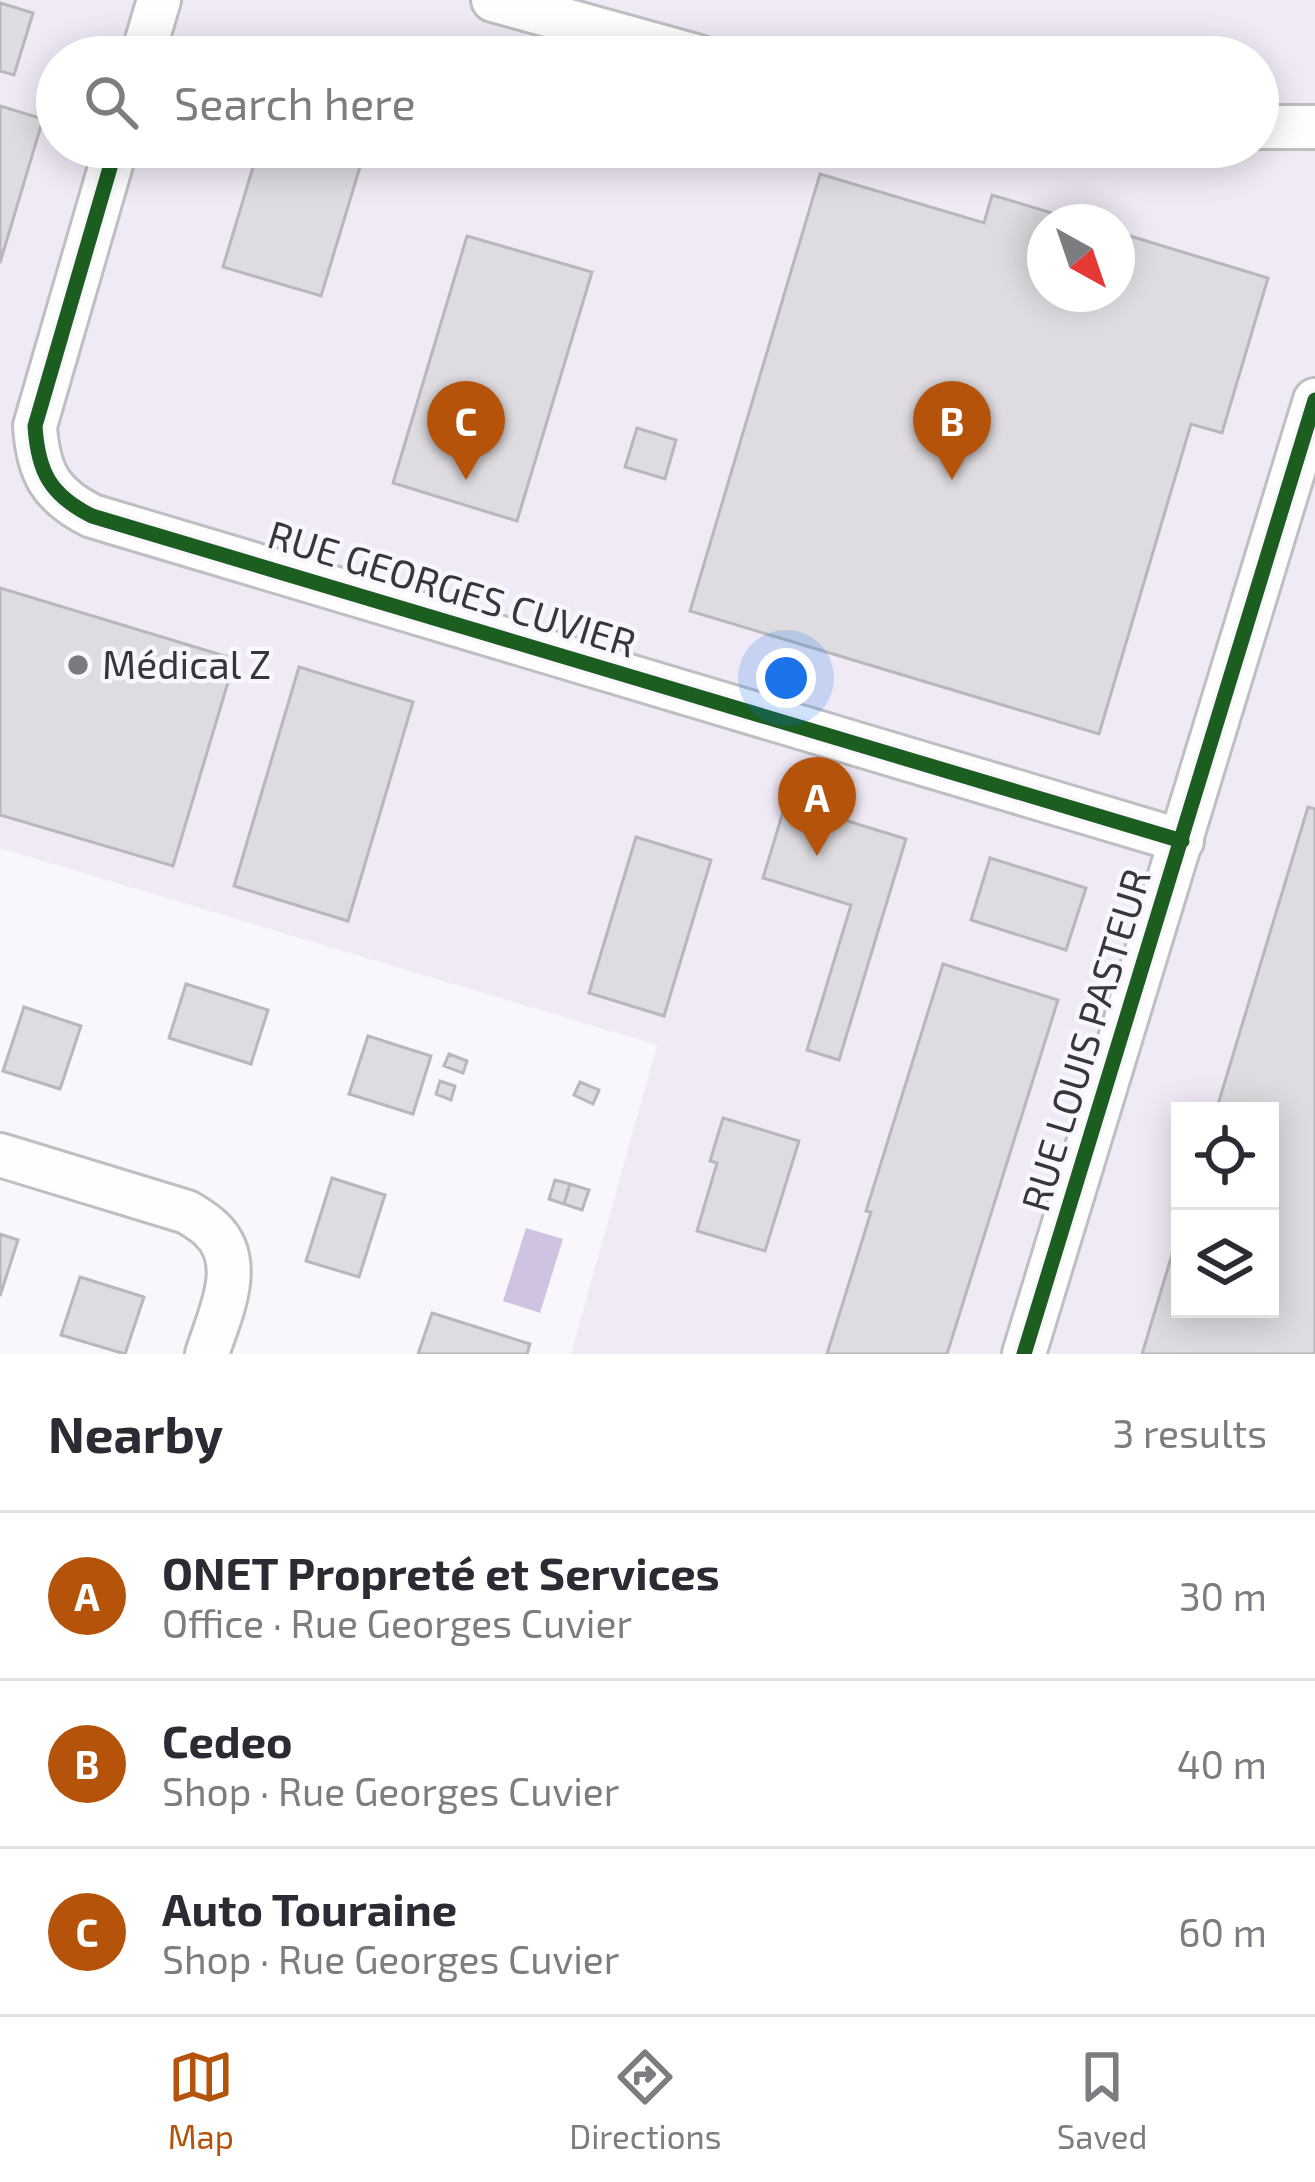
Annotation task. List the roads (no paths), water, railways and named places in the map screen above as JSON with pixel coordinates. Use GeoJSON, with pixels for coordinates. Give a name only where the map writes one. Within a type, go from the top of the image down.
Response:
{"type":"FeatureCollection","features":[{"type":"Feature","properties":{"kind":"street"},"geometry":{"type":"LineString","coordinates":[[148,36],[159,0]]}},
{"type":"Feature","properties":{"kind":"street"},"geometry":{"type":"LineString","coordinates":[[493,0],[623,36]]}},
{"type":"Feature","properties":{"kind":"street"},"geometry":{"type":"LineString","coordinates":[[1279,127],[1315,128]]}},
{"type":"Feature","properties":{"kind":"street","name":"RUE GEORGES CUVIER"},"geometry":{"type":"LineString","coordinates":[[110,168],[35,426],[38,460],[46,478],[70,505],[92,516],[1182,842]]}},
{"type":"Feature","properties":{"kind":"street","name":"RUE LOUIS PASTEUR"},"geometry":{"type":"LineString","coordinates":[[1024,1354],[1315,400]]}},
{"type":"Feature","properties":{"kind":"street"},"geometry":{"type":"LineString","coordinates":[[0,1155],[188,1212],[213,1230],[226,1251],[229,1282],[207,1354]]}},
{"type":"Feature","properties":{"kind":"place","name":"Auto Touraine"},"geometry":{"type":"Point","coordinates":[466,480]}},
{"type":"Feature","properties":{"kind":"place","name":"Cedeo"},"geometry":{"type":"Point","coordinates":[952,480]}},
{"type":"Feature","properties":{"kind":"place","name":"Médical Z"},"geometry":{"type":"Point","coordinates":[78,665]}},
{"type":"Feature","properties":{"kind":"place","name":"ONET Propreté et Services"},"geometry":{"type":"Point","coordinates":[817,856]}}]}
